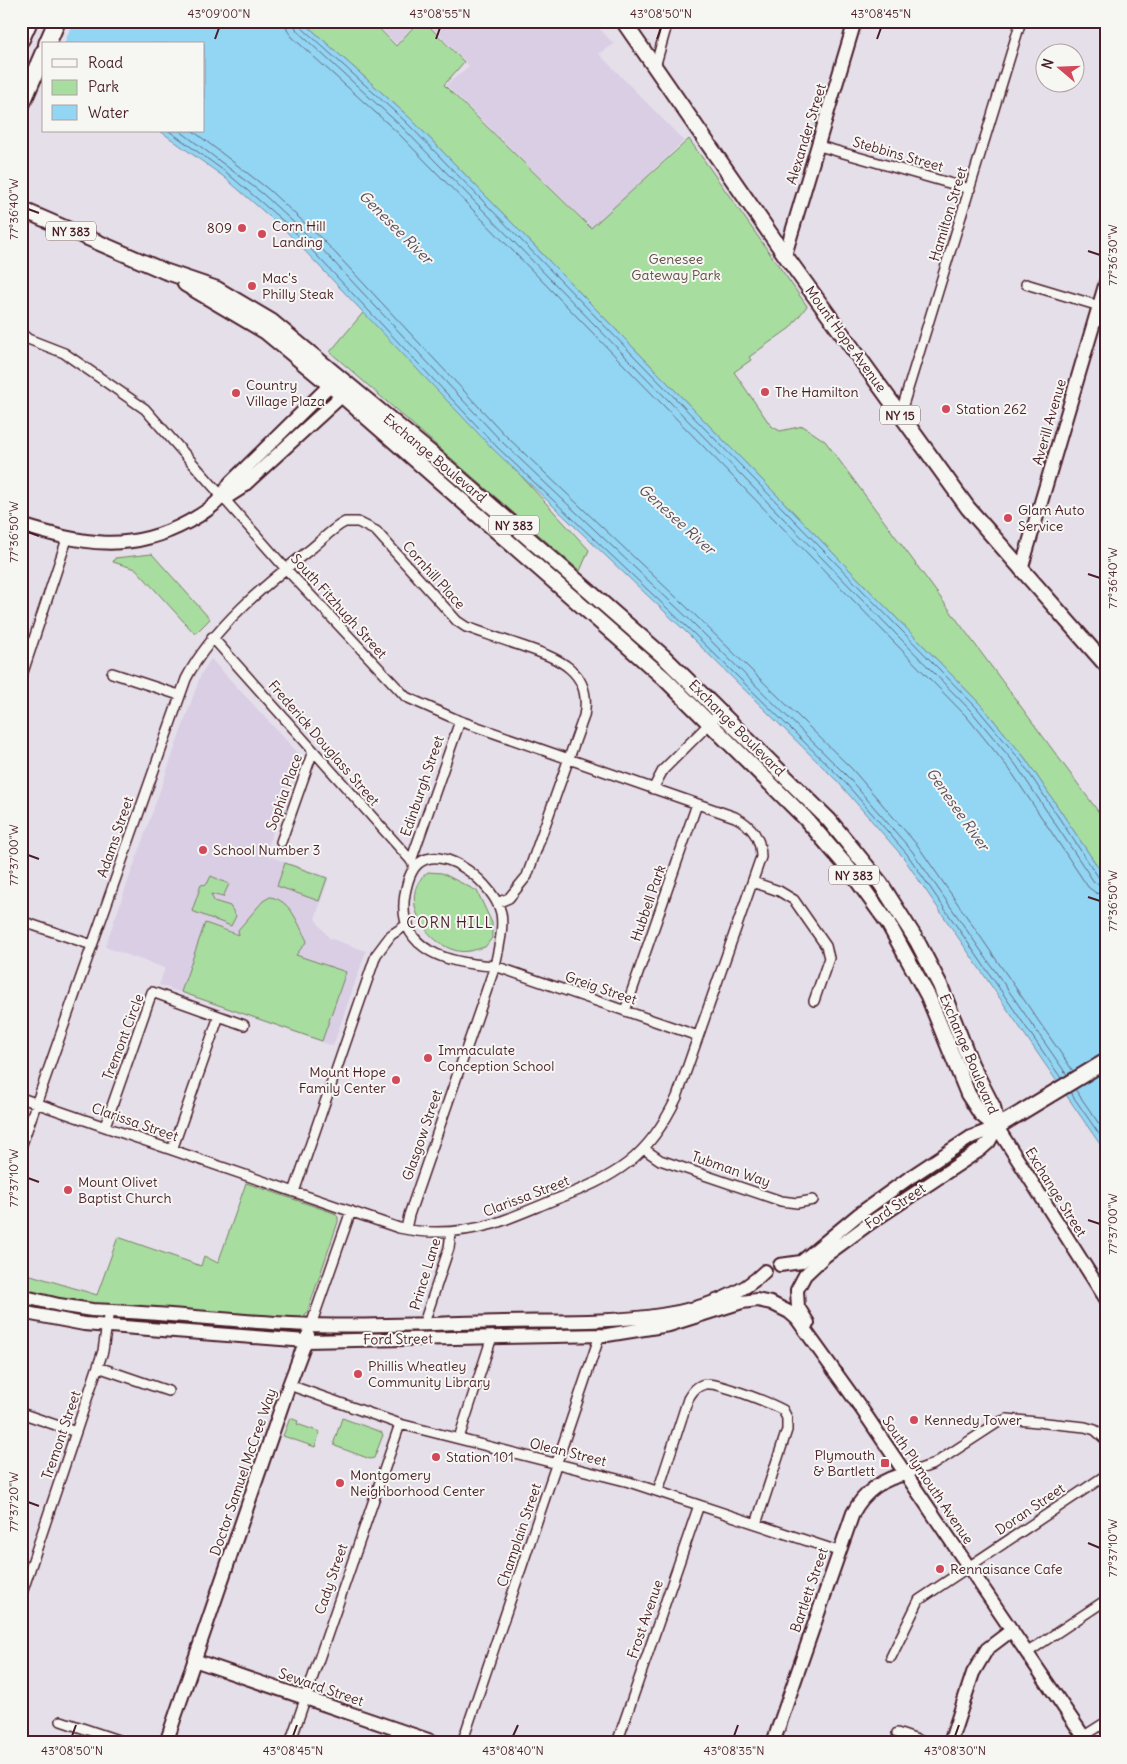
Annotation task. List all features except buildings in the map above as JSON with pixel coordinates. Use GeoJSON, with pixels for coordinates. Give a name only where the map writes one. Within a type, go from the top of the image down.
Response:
{"type":"FeatureCollection","features":[{"type":"Feature","properties":{"kind":"highway"},"geometry":{"type":"LineString","coordinates":[[21,39],[29,21]]}},
{"type":"Feature","properties":{"kind":"highway"},"geometry":{"type":"LineString","coordinates":[[48,42],[57,21]]}},
{"type":"Feature","properties":{"kind":"highway"},"geometry":{"type":"LineString","coordinates":[[21,105],[42,57]]}},
{"type":"Feature","properties":{"kind":"main road","name":"Mount Hope Avenue"},"geometry":{"type":"LineString","coordinates":[[623,21],[785,255],[968,508],[1106,665]]}},
{"type":"Feature","properties":{"kind":"main road","name":"Alexander Street"},"geometry":{"type":"LineString","coordinates":[[785,255],[855,21]]}},
{"type":"Feature","properties":{"kind":"main road","name":"Exchange Boulevard"},"geometry":{"type":"LineString","coordinates":[[25,211],[164,271],[207,285],[246,305],[286,332],[335,381],[651,645],[829,820],[872,871],[917,940],[940,985],[971,1064],[992,1107],[998,1127]]}},
{"type":"Feature","properties":{"kind":"main road","name":"Averill Avenue"},"geometry":{"type":"LineString","coordinates":[[1021,570],[1102,307],[1106,282]]}},
{"type":"Feature","properties":{"kind":"main road"},"geometry":{"type":"LineString","coordinates":[[21,525],[67,539],[104,542],[146,540],[190,521],[222,497],[233,479],[335,381]]}},
{"type":"Feature","properties":{"kind":"main road","name":"Exchange Boulevard"},"geometry":{"type":"LineString","coordinates":[[347,391],[639,655],[710,723],[828,843],[888,923],[913,966],[931,1004],[952,1060],[975,1106],[998,1127]]}},
{"type":"Feature","properties":{"kind":"main road"},"geometry":{"type":"LineString","coordinates":[[222,497],[229,496],[241,488],[347,391]]}},
{"type":"Feature","properties":{"kind":"main road","name":"Ford Street"},"geometry":{"type":"LineString","coordinates":[[780,1265],[794,1264],[803,1260],[875,1202],[941,1157],[975,1135],[998,1127],[1106,1061]]}},
{"type":"Feature","properties":{"kind":"main road","name":"Ford Street"},"geometry":{"type":"LineString","coordinates":[[797,1291],[805,1275],[819,1261],[870,1223],[980,1150],[989,1142],[998,1127]]}},
{"type":"Feature","properties":{"kind":"main road","name":"Exchange Street"},"geometry":{"type":"LineString","coordinates":[[998,1127],[1106,1299]]}},
{"type":"Feature","properties":{"kind":"main road"},"geometry":{"type":"LineString","coordinates":[[780,1265],[794,1272],[798,1281],[797,1291],[787,1302],[772,1304],[762,1296],[759,1288],[760,1277],[771,1267],[780,1265]]}},
{"type":"Feature","properties":{"kind":"main road","name":"Ford Street"},"geometry":{"type":"LineString","coordinates":[[21,1296],[59,1305],[109,1310],[312,1325],[607,1320],[656,1316],[682,1310],[741,1291],[765,1271]]}},
{"type":"Feature","properties":{"kind":"main road","name":"South Plymouth Avenue"},"geometry":{"type":"LineString","coordinates":[[797,1291],[800,1310],[861,1408]]}},
{"type":"Feature","properties":{"kind":"main road","name":"Ford Street"},"geometry":{"type":"LineString","coordinates":[[21,1312],[68,1322],[306,1341],[600,1335],[662,1326],[742,1302],[758,1300],[772,1304]]}},
{"type":"Feature","properties":{"kind":"main road","name":"South Plymouth Avenue"},"geometry":{"type":"LineString","coordinates":[[772,1304],[789,1312],[797,1320],[861,1408],[1086,1739]]}},
{"type":"Feature","properties":{"kind":"main road","name":"Doctor Samuel McCree Way"},"geometry":{"type":"LineString","coordinates":[[166,1743],[289,1385],[312,1325]]}},
{"type":"Feature","properties":{"kind":"main road","name":"Bartlett Street"},"geometry":{"type":"LineString","coordinates":[[773,1743],[853,1513],[862,1498],[883,1482],[906,1474]]}},
{"type":"Feature","properties":{"kind":"main road"},"geometry":{"type":"LineString","coordinates":[[950,1743],[973,1673],[987,1649],[1012,1630]]}},
{"type":"Feature","properties":{"kind":"main road","name":"Seward Street"},"geometry":{"type":"LineString","coordinates":[[194,1660],[437,1743]]}},
{"type":"Feature","properties":{"kind":"street"},"geometry":{"type":"LineString","coordinates":[[655,67],[668,21]]}},
{"type":"Feature","properties":{"kind":"street","name":"Hamilton Street"},"geometry":{"type":"LineString","coordinates":[[900,415],[1021,21]]}},
{"type":"Feature","properties":{"kind":"street","name":"Stebbins Street"},"geometry":{"type":"LineString","coordinates":[[819,146],[970,189]]}},
{"type":"Feature","properties":{"kind":"street"},"geometry":{"type":"LineString","coordinates":[[21,234],[25,211]]}},
{"type":"Feature","properties":{"kind":"street"},"geometry":{"type":"LineString","coordinates":[[1026,284],[1102,307]]}},
{"type":"Feature","properties":{"kind":"street","name":"South Fitzhugh Street"},"geometry":{"type":"LineString","coordinates":[[21,333],[64,353],[145,409],[286,568],[406,697],[460,720],[697,804]]}},
{"type":"Feature","properties":{"kind":"street","name":"Cornhill Place"},"geometry":{"type":"LineString","coordinates":[[286,568],[339,525],[352,521],[370,528],[457,621],[466,627],[558,660],[574,672],[585,693],[586,705],[568,759]]}},
{"type":"Feature","properties":{"kind":"street"},"geometry":{"type":"LineString","coordinates":[[21,678],[67,539]]}},
{"type":"Feature","properties":{"kind":"street","name":"Adams Street"},"geometry":{"type":"LineString","coordinates":[[21,1147],[179,694],[194,663],[212,637],[286,568]]}},
{"type":"Feature","properties":{"kind":"street","name":"Frederick Douglass Street"},"geometry":{"type":"LineString","coordinates":[[212,637],[413,864]]}},
{"type":"Feature","properties":{"kind":"street"},"geometry":{"type":"LineString","coordinates":[[112,673],[179,694]]}},
{"type":"Feature","properties":{"kind":"street"},"geometry":{"type":"LineString","coordinates":[[653,789],[663,770],[721,712]]}},
{"type":"Feature","properties":{"kind":"street","name":"Edinburgh Street"},"geometry":{"type":"LineString","coordinates":[[413,864],[460,720]]}},
{"type":"Feature","properties":{"kind":"street","name":"Sophia Place"},"geometry":{"type":"LineString","coordinates":[[280,842],[313,751]]}},
{"type":"Feature","properties":{"kind":"street"},"geometry":{"type":"LineString","coordinates":[[497,903],[509,898],[527,876],[568,759]]}},
{"type":"Feature","properties":{"kind":"street","name":"Clarissa Street"},"geometry":{"type":"LineString","coordinates":[[21,1098],[406,1229],[451,1232],[475,1229],[500,1222],[600,1183],[623,1168],[644,1149],[672,1106],[761,856],[760,844],[754,833],[745,823],[735,817],[697,804]]}},
{"type":"Feature","properties":{"kind":"street","name":"Hubbell Park"},"geometry":{"type":"LineString","coordinates":[[625,1010],[697,804]]}},
{"type":"Feature","properties":{"kind":"street"},"geometry":{"type":"LineString","coordinates":[[436,858],[453,862],[479,879],[497,903],[501,913],[502,929],[495,966],[465,964],[439,957],[418,941],[408,924],[405,897],[413,864],[436,858]]}},
{"type":"Feature","properties":{"kind":"street"},"geometry":{"type":"LineString","coordinates":[[753,882],[791,897],[826,946],[829,958],[814,1001]]}},
{"type":"Feature","properties":{"kind":"street"},"geometry":{"type":"LineString","coordinates":[[21,921],[92,945]]}},
{"type":"Feature","properties":{"kind":"street"},"geometry":{"type":"LineString","coordinates":[[294,1192],[376,955],[391,935],[408,924]]}},
{"type":"Feature","properties":{"kind":"street","name":"Greig Street"},"geometry":{"type":"LineString","coordinates":[[495,966],[698,1036]]}},
{"type":"Feature","properties":{"kind":"street","name":"Glasgow Street"},"geometry":{"type":"LineString","coordinates":[[406,1229],[409,1215],[495,966]]}},
{"type":"Feature","properties":{"kind":"street","name":"Tremont Circle"},"geometry":{"type":"LineString","coordinates":[[105,1126],[152,992],[244,1025]]}},
{"type":"Feature","properties":{"kind":"street"},"geometry":{"type":"LineString","coordinates":[[172,1150],[219,1016]]}},
{"type":"Feature","properties":{"kind":"street","name":"Tubman Way"},"geometry":{"type":"LineString","coordinates":[[644,1149],[660,1160],[781,1201],[792,1203],[813,1200]]}},
{"type":"Feature","properties":{"kind":"street","name":"Doctor Samuel McCree Way"},"geometry":{"type":"LineString","coordinates":[[312,1325],[351,1211]]}},
{"type":"Feature","properties":{"kind":"street","name":"Prince Lane"},"geometry":{"type":"LineString","coordinates":[[424,1324],[450,1248],[451,1232]]}},
{"type":"Feature","properties":{"kind":"street","name":"Tremont Street"},"geometry":{"type":"LineString","coordinates":[[21,1596],[98,1367],[108,1326],[109,1310]]}},
{"type":"Feature","properties":{"kind":"street","name":"Champlain Street"},"geometry":{"type":"LineString","coordinates":[[462,1743],[558,1464],[600,1335]]}},
{"type":"Feature","properties":{"kind":"street"},"geometry":{"type":"LineString","coordinates":[[459,1438],[492,1338]]}},
{"type":"Feature","properties":{"kind":"street"},"geometry":{"type":"LineString","coordinates":[[98,1367],[168,1391]]}},
{"type":"Feature","properties":{"kind":"street"},"geometry":{"type":"LineString","coordinates":[[658,1491],[688,1399],[695,1389],[706,1384],[744,1394],[783,1410],[787,1418],[787,1430],[756,1524]]}},
{"type":"Feature","properties":{"kind":"street","name":"Olean Street"},"geometry":{"type":"LineString","coordinates":[[289,1385],[400,1424],[658,1491],[838,1552]]}},
{"type":"Feature","properties":{"kind":"street"},"geometry":{"type":"LineString","coordinates":[[21,1413],[76,1432]]}},
{"type":"Feature","properties":{"kind":"street"},"geometry":{"type":"LineString","coordinates":[[906,1474],[934,1464],[1006,1419],[1085,1426],[1095,1430],[1106,1440]]}},
{"type":"Feature","properties":{"kind":"street","name":"Cady Street"},"geometry":{"type":"LineString","coordinates":[[290,1743],[400,1424]]}},
{"type":"Feature","properties":{"kind":"street","name":"Doran Street"},"geometry":{"type":"LineString","coordinates":[[891,1657],[916,1603],[1106,1475]]}},
{"type":"Feature","properties":{"kind":"street","name":"Frost Avenue"},"geometry":{"type":"LineString","coordinates":[[617,1743],[699,1505]]}},
{"type":"Feature","properties":{"kind":"street"},"geometry":{"type":"LineString","coordinates":[[1028,1652],[1106,1600]]}},
{"type":"Feature","properties":{"kind":"street"},"geometry":{"type":"LineString","coordinates":[[61,1721],[128,1743]]}},
{"type":"Feature","properties":{"kind":"street"},"geometry":{"type":"LineString","coordinates":[[1086,1739],[1106,1722]]}},
{"type":"Feature","properties":{"kind":"street"},"geometry":{"type":"LineString","coordinates":[[897,1734],[926,1743]]}},
{"type":"Feature","properties":{"kind":"shaded area"},"geometry":{"type":"Polygon","coordinates":[[[374,21],[418,21],[396,44],[374,21]]]}},
{"type":"Feature","properties":{"kind":"shaded area"},"geometry":{"type":"Polygon","coordinates":[[[427,21],[592,21],[614,44],[599,54],[684,141],[592,228],[446,85],[469,66],[427,21]]]}},
{"type":"Feature","properties":{"kind":"shaded area","name":"School Number 3"},"geometry":{"type":"Polygon","coordinates":[[[211,659],[299,754],[265,855],[329,877],[315,919],[329,938],[366,951],[333,1046],[159,985],[165,968],[105,947],[201,674],[211,659]]]}},
{"type":"Feature","properties":{"kind":"green space","name":"Genesee Gateway Park"},"geometry":{"type":"Polygon","coordinates":[[[302,21],[372,21],[396,46],[419,21],[424,21],[464,62],[444,85],[591,228],[689,139],[807,306],[790,328],[749,357],[751,360],[734,372],[771,426],[780,431],[803,426],[825,441],[1106,822],[1106,879],[1025,758],[981,705],[410,118],[302,21]]]}},
{"type":"Feature","properties":{"kind":"green space"},"geometry":{"type":"Polygon","coordinates":[[[367,308],[589,550],[580,571],[330,352],[367,308]]]}},
{"type":"Feature","properties":{"kind":"green space"},"geometry":{"type":"Polygon","coordinates":[[[152,554],[210,619],[195,634],[136,569],[113,562],[115,558],[152,554]]]}},
{"type":"Feature","properties":{"kind":"green space"},"geometry":{"type":"Polygon","coordinates":[[[285,863],[327,878],[319,901],[277,886],[285,863]]]}},
{"type":"Feature","properties":{"kind":"green space"},"geometry":{"type":"Polygon","coordinates":[[[428,872],[442,873],[477,891],[492,923],[492,938],[485,947],[458,951],[446,947],[426,930],[415,906],[415,894],[419,882],[428,872]]]}},
{"type":"Feature","properties":{"kind":"green space"},"geometry":{"type":"Polygon","coordinates":[[[211,876],[229,884],[223,897],[211,894],[214,901],[230,906],[236,916],[231,926],[192,911],[201,885],[207,884],[211,876]]]}},
{"type":"Feature","properties":{"kind":"green space"},"geometry":{"type":"Polygon","coordinates":[[[270,897],[277,899],[289,908],[307,941],[296,955],[346,972],[322,1041],[181,992],[205,923],[239,935],[238,930],[263,901],[270,897]]]}},
{"type":"Feature","properties":{"kind":"green space"},"geometry":{"type":"Polygon","coordinates":[[[246,1183],[334,1213],[338,1217],[338,1222],[307,1313],[300,1319],[78,1303],[21,1291],[21,1272],[97,1295],[118,1237],[201,1266],[204,1256],[218,1263],[246,1183]]]}},
{"type":"Feature","properties":{"kind":"green space"},"geometry":{"type":"Polygon","coordinates":[[[290,1418],[298,1421],[297,1424],[320,1432],[315,1447],[283,1436],[290,1418]]]}},
{"type":"Feature","properties":{"kind":"green space"},"geometry":{"type":"Polygon","coordinates":[[[342,1418],[381,1432],[383,1435],[374,1458],[370,1459],[335,1446],[334,1442],[342,1418]]]}},
{"type":"Feature","properties":{"kind":"water","name":"Genesee River"},"geometry":{"type":"Polygon","coordinates":[[[21,21],[302,21],[410,118],[981,705],[1025,758],[1106,879],[1106,1153],[903,857],[838,782],[683,629],[494,450],[285,230],[224,177],[161,132],[205,132],[205,42],[42,42],[21,21]]]}},
{"type":"Feature","properties":{"kind":"pier"},"geometry":{"type":"Polygon","coordinates":[[[21,21],[73,21],[65,42],[42,42],[42,66],[21,58],[21,21]]]}},
{"type":"Feature","properties":{"kind":"place","name":"809"},"geometry":{"type":"Point","coordinates":[242,228]}},
{"type":"Feature","properties":{"kind":"place","name":"Corn Hill Landing"},"geometry":{"type":"Point","coordinates":[262,234]}},
{"type":"Feature","properties":{"kind":"place","name":"Mac's Philly Steak"},"geometry":{"type":"Point","coordinates":[252,286]}},
{"type":"Feature","properties":{"kind":"place","name":"The Hamilton"},"geometry":{"type":"Point","coordinates":[765,392]}},
{"type":"Feature","properties":{"kind":"place","name":"Country Village Plaza"},"geometry":{"type":"Point","coordinates":[236,393]}},
{"type":"Feature","properties":{"kind":"place","name":"Station 262"},"geometry":{"type":"Point","coordinates":[946,409]}},
{"type":"Feature","properties":{"kind":"place","name":"Glam Auto Service"},"geometry":{"type":"Point","coordinates":[1008,518]}},
{"type":"Feature","properties":{"kind":"place","name":"School Number 3"},"geometry":{"type":"Point","coordinates":[203,850]}},
{"type":"Feature","properties":{"kind":"place","name":"Immaculate Conception School"},"geometry":{"type":"Point","coordinates":[428,1058]}},
{"type":"Feature","properties":{"kind":"place","name":"Mount Hope Family Center"},"geometry":{"type":"Point","coordinates":[396,1080]}},
{"type":"Feature","properties":{"kind":"place","name":"Mount Olivet Baptist Church"},"geometry":{"type":"Point","coordinates":[68,1190]}},
{"type":"Feature","properties":{"kind":"place","name":"Phillis Wheatley Community Library"},"geometry":{"type":"Point","coordinates":[358,1374]}},
{"type":"Feature","properties":{"kind":"place","name":"Kennedy Tower"},"geometry":{"type":"Point","coordinates":[914,1420]}},
{"type":"Feature","properties":{"kind":"place","name":"Station 101"},"geometry":{"type":"Point","coordinates":[436,1457]}},
{"type":"Feature","properties":{"kind":"place","name":"Plymouth & Bartlett"},"geometry":{"type":"Point","coordinates":[885,1463]}},
{"type":"Feature","properties":{"kind":"place","name":"Montgomery Neighborhood Center"},"geometry":{"type":"Point","coordinates":[340,1483]}},
{"type":"Feature","properties":{"kind":"place","name":"Rennaisance Cafe"},"geometry":{"type":"Point","coordinates":[940,1569]}},
{"type":"Feature","properties":{"kind":"district","name":"CORN HILL"},"geometry":{"type":"Point","coordinates":[450,922]}}]}
